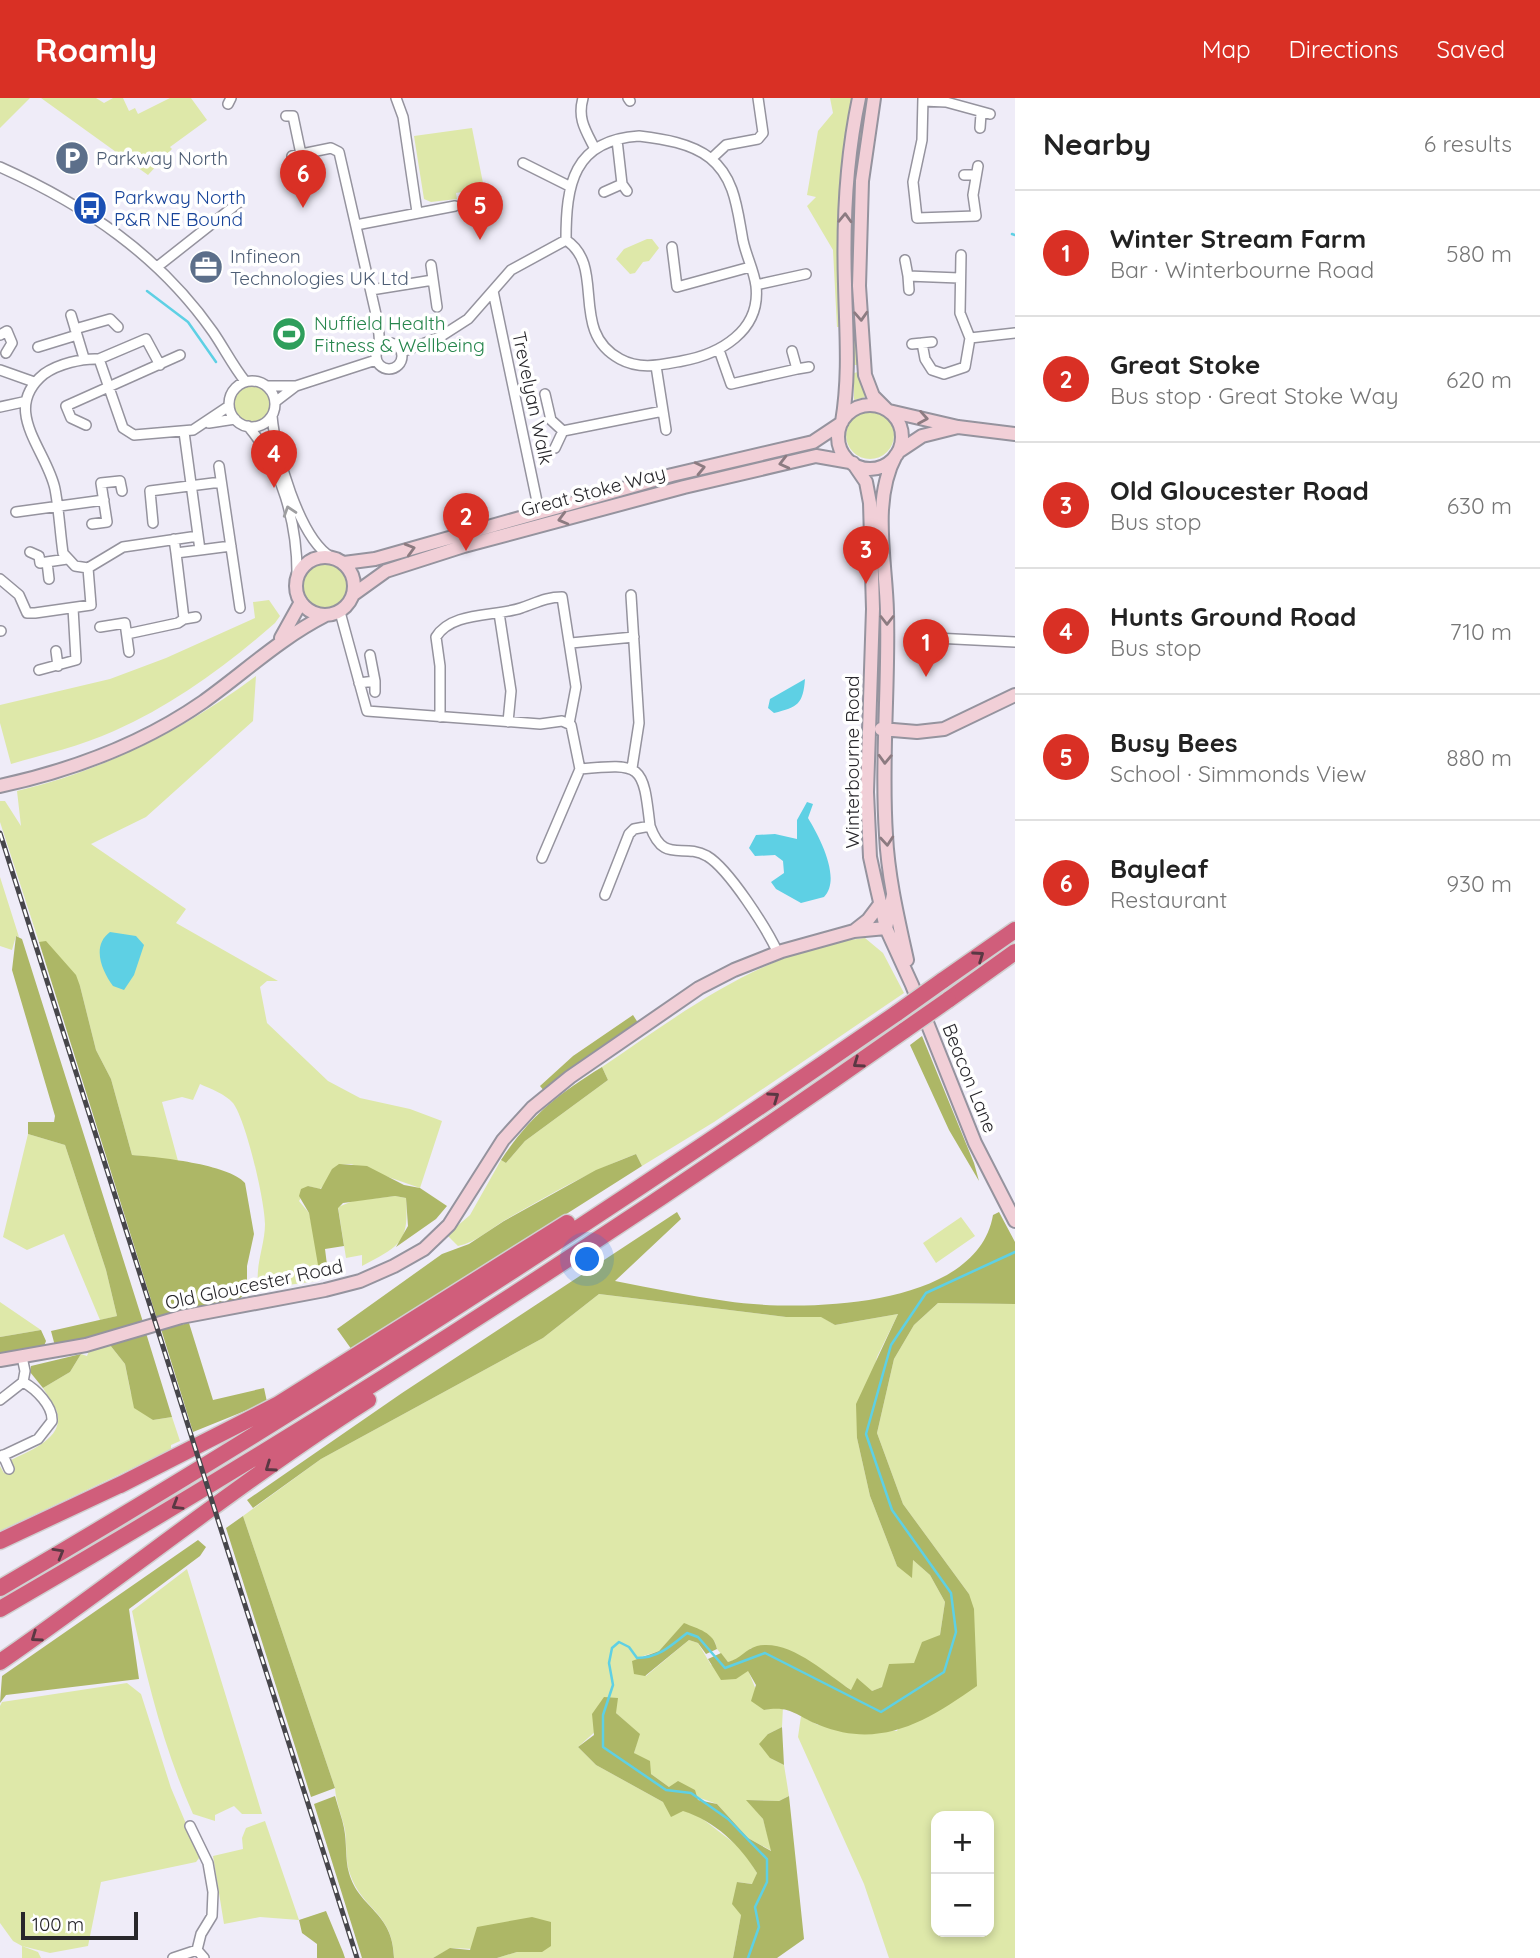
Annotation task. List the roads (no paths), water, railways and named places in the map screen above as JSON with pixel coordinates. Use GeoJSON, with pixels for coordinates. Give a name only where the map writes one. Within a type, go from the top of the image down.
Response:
{"type":"FeatureCollection","features":[{"type":"Feature","properties":{"kind":"highway"},"geometry":{"type":"LineString","coordinates":[[0,1588],[167,1491],[390,1351],[739,1122],[1015,930]]}},
{"type":"Feature","properties":{"kind":"highway"},"geometry":{"type":"LineString","coordinates":[[0,1609],[293,1435],[811,1096],[1015,952]]}},
{"type":"Feature","properties":{"kind":"highway"},"geometry":{"type":"LineString","coordinates":[[0,1662],[297,1447],[768,1135],[811,1096]]}},
{"type":"Feature","properties":{"kind":"highway"},"geometry":{"type":"LineString","coordinates":[[120,1485],[277,1405],[686,1147],[739,1122]]}},
{"type":"Feature","properties":{"kind":"highway"},"geometry":{"type":"LineString","coordinates":[[0,1541],[229,1435],[390,1351]]}},
{"type":"Feature","properties":{"kind":"main road"},"geometry":{"type":"LineString","coordinates":[[859,98],[846,190],[845,286],[849,370],[839,445],[851,463],[862,467],[880,467],[922,436],[958,427]]}},
{"type":"Feature","properties":{"kind":"main road"},"geometry":{"type":"LineString","coordinates":[[874,98],[861,192],[859,286],[865,375],[873,396],[895,418],[901,435],[896,454]]}},
{"type":"Feature","properties":{"kind":"main road"},"geometry":{"type":"LineString","coordinates":[[841,423],[861,406],[958,427],[1015,434]]}},
{"type":"Feature","properties":{"kind":"main road","name":"Great Stoke Way"},"geometry":{"type":"LineString","coordinates":[[344,563],[375,559],[672,475],[813,442],[841,423]]}},
{"type":"Feature","properties":{"kind":"main road","name":"Winterbourne Road"},"geometry":{"type":"LineString","coordinates":[[896,454],[887,471],[883,491],[887,613],[885,824],[892,895],[912,985]]}},
{"type":"Feature","properties":{"kind":"main road","name":"Great Stoke Way"},"geometry":{"type":"LineString","coordinates":[[354,594],[386,571],[464,546],[620,504],[805,458],[829,456],[851,463]]}},
{"type":"Feature","properties":{"kind":"main road","name":"Winterbourne Road"},"geometry":{"type":"LineString","coordinates":[[851,463],[866,482],[870,503],[873,609],[867,792],[870,856],[886,928],[912,985]]}},
{"type":"Feature","properties":{"kind":"main road"},"geometry":{"type":"LineString","coordinates":[[0,786],[84,763],[147,736],[201,703],[278,642],[326,615],[340,611],[354,594],[353,577],[344,563],[331,557],[314,559],[304,566],[297,578],[300,602],[292,622],[278,642]]}},
{"type":"Feature","properties":{"kind":"main road"},"geometry":{"type":"LineString","coordinates":[[300,602],[312,612],[326,615]]}},
{"type":"Feature","properties":{"kind":"main road"},"geometry":{"type":"LineString","coordinates":[[870,729],[917,732],[944,729],[1015,695]]}},
{"type":"Feature","properties":{"kind":"main road"},"geometry":{"type":"LineString","coordinates":[[886,928],[892,895]]}},
{"type":"Feature","properties":{"kind":"main road","name":"Old Gloucester Road"},"geometry":{"type":"LineString","coordinates":[[854,931],[868,920],[880,904]]}},
{"type":"Feature","properties":{"kind":"main road","name":"Old Gloucester Road"},"geometry":{"type":"LineString","coordinates":[[0,1360],[86,1345],[181,1317],[325,1290],[394,1266],[424,1249],[449,1225],[503,1140],[550,1092],[699,988],[734,970],[778,953],[854,931],[886,928]]}},
{"type":"Feature","properties":{"kind":"main road","name":"Beacon Lane"},"geometry":{"type":"LineString","coordinates":[[912,985],[975,1143],[1015,1221]]}},
{"type":"Feature","properties":{"kind":"street"},"geometry":{"type":"LineString","coordinates":[[396,98],[405,125],[417,212]]}},
{"type":"Feature","properties":{"kind":"street"},"geometry":{"type":"LineString","coordinates":[[583,98],[579,111],[582,125],[595,149]]}},
{"type":"Feature","properties":{"kind":"street"},"geometry":{"type":"LineString","coordinates":[[711,159],[726,145],[758,139],[763,133],[758,98]]}},
{"type":"Feature","properties":{"kind":"street"},"geometry":{"type":"LineString","coordinates":[[964,175],[977,171],[973,195],[976,216],[917,218],[913,182],[922,140],[923,99],[946,102],[986,114],[980,128]]}},
{"type":"Feature","properties":{"kind":"street"},"geometry":{"type":"LineString","coordinates":[[286,116],[293,117],[297,155],[331,148],[339,152],[378,323],[380,347],[376,360]]}},
{"type":"Feature","properties":{"kind":"street"},"geometry":{"type":"LineString","coordinates":[[639,136],[662,139],[711,159],[732,186],[736,196],[756,285],[750,321],[736,338],[719,350],[656,366],[638,366],[621,360],[608,352],[596,337],[589,318],[585,265],[577,247],[566,240],[569,186],[579,166],[595,149],[617,140],[639,136]]}},
{"type":"Feature","properties":{"kind":"street"},"geometry":{"type":"LineString","coordinates":[[604,192],[625,187],[617,140]]}},
{"type":"Feature","properties":{"kind":"street"},"geometry":{"type":"LineString","coordinates":[[523,163],[569,186]]}},
{"type":"Feature","properties":{"kind":"street"},"geometry":{"type":"LineString","coordinates":[[0,167],[76,204],[125,237],[157,267],[214,333],[245,382]]}},
{"type":"Feature","properties":{"kind":"street"},"geometry":{"type":"LineString","coordinates":[[157,267],[242,201]]}},
{"type":"Feature","properties":{"kind":"street"},"geometry":{"type":"LineString","coordinates":[[356,225],[455,206]]}},
{"type":"Feature","properties":{"kind":"street"},"geometry":{"type":"LineString","coordinates":[[402,352],[440,337],[468,319],[511,270],[566,240]]}},
{"type":"Feature","properties":{"kind":"street"},"geometry":{"type":"LineString","coordinates":[[672,247],[677,287],[750,267]]}},
{"type":"Feature","properties":{"kind":"street"},"geometry":{"type":"LineString","coordinates":[[922,343],[927,365],[932,370],[944,373],[965,367],[970,338],[960,313],[961,255]]}},
{"type":"Feature","properties":{"kind":"street"},"geometry":{"type":"LineString","coordinates":[[905,260],[909,290]]}},
{"type":"Feature","properties":{"kind":"street"},"geometry":{"type":"LineString","coordinates":[[431,265],[437,307]]}},
{"type":"Feature","properties":{"kind":"street"},"geometry":{"type":"LineString","coordinates":[[756,285],[806,274]]}},
{"type":"Feature","properties":{"kind":"street"},"geometry":{"type":"LineString","coordinates":[[908,275],[959,278]]}},
{"type":"Feature","properties":{"kind":"street"},"geometry":{"type":"LineString","coordinates":[[371,290],[433,280]]}},
{"type":"Feature","properties":{"kind":"street","name":"Trevelyan Walk"},"geometry":{"type":"LineString","coordinates":[[493,291],[540,511]]}},
{"type":"Feature","properties":{"kind":"street"},"geometry":{"type":"LineString","coordinates":[[71,315],[84,358]]}},
{"type":"Feature","properties":{"kind":"street"},"geometry":{"type":"LineString","coordinates":[[38,347],[110,318],[118,327]]}},
{"type":"Feature","properties":{"kind":"street"},"geometry":{"type":"LineString","coordinates":[[378,323],[391,343],[402,352]]}},
{"type":"Feature","properties":{"kind":"street"},"geometry":{"type":"LineString","coordinates":[[0,335],[7,331],[12,343],[6,353]]}},
{"type":"Feature","properties":{"kind":"street"},"geometry":{"type":"LineString","coordinates":[[970,338],[1015,333]]}},
{"type":"Feature","properties":{"kind":"street"},"geometry":{"type":"LineString","coordinates":[[160,365],[146,339],[99,359],[84,358],[53,368],[34,382],[23,402],[33,438],[55,487],[63,553],[75,566],[88,568],[123,547],[198,536]]}},
{"type":"Feature","properties":{"kind":"street"},"geometry":{"type":"LineString","coordinates":[[380,347],[391,343]]}},
{"type":"Feature","properties":{"kind":"street"},"geometry":{"type":"LineString","coordinates":[[719,350],[732,384],[808,367]]}},
{"type":"Feature","properties":{"kind":"street"},"geometry":{"type":"LineString","coordinates":[[792,351],[797,369]]}},
{"type":"Feature","properties":{"kind":"street"},"geometry":{"type":"LineString","coordinates":[[376,360],[384,368],[394,368],[401,363],[402,352]]}},
{"type":"Feature","properties":{"kind":"street"},"geometry":{"type":"LineString","coordinates":[[86,425],[71,418],[66,406],[180,355]]}},
{"type":"Feature","properties":{"kind":"street"},"geometry":{"type":"LineString","coordinates":[[99,359],[123,428],[134,435],[184,432],[207,423],[235,419],[248,426],[268,454],[290,512],[297,546],[297,578]]}},
{"type":"Feature","properties":{"kind":"street"},"geometry":{"type":"LineString","coordinates":[[275,402],[296,387],[376,360]]}},
{"type":"Feature","properties":{"kind":"street"},"geometry":{"type":"LineString","coordinates":[[207,423],[229,406],[234,389],[230,361]]}},
{"type":"Feature","properties":{"kind":"street"},"geometry":{"type":"LineString","coordinates":[[656,366],[666,430]]}},
{"type":"Feature","properties":{"kind":"street"},"geometry":{"type":"LineString","coordinates":[[0,370],[34,382]]}},
{"type":"Feature","properties":{"kind":"street"},"geometry":{"type":"LineString","coordinates":[[234,389],[245,382],[296,387]]}},
{"type":"Feature","properties":{"kind":"street"},"geometry":{"type":"LineString","coordinates":[[267,386],[275,402],[272,416],[277,451],[308,534],[321,551],[331,557]]}},
{"type":"Feature","properties":{"kind":"street"},"geometry":{"type":"LineString","coordinates":[[545,394],[551,420],[563,431]]}},
{"type":"Feature","properties":{"kind":"street"},"geometry":{"type":"LineString","coordinates":[[0,408],[23,402]]}},
{"type":"Feature","properties":{"kind":"street"},"geometry":{"type":"LineString","coordinates":[[229,406],[235,419]]}},
{"type":"Feature","properties":{"kind":"street"},"geometry":{"type":"LineString","coordinates":[[563,431],[663,411]]}},
{"type":"Feature","properties":{"kind":"street"},"geometry":{"type":"LineString","coordinates":[[248,426],[261,425],[272,416]]}},
{"type":"Feature","properties":{"kind":"street"},"geometry":{"type":"LineString","coordinates":[[555,448],[563,431]]}},
{"type":"Feature","properties":{"kind":"street"},"geometry":{"type":"LineString","coordinates":[[184,432],[200,550]]}},
{"type":"Feature","properties":{"kind":"street"},"geometry":{"type":"LineString","coordinates":[[219,466],[240,608]]}},
{"type":"Feature","properties":{"kind":"street"},"geometry":{"type":"LineString","coordinates":[[92,524],[107,522],[101,483],[120,481],[122,491]]}},
{"type":"Feature","properties":{"kind":"street"},"geometry":{"type":"LineString","coordinates":[[153,523],[149,491],[221,482]]}},
{"type":"Feature","properties":{"kind":"street"},"geometry":{"type":"LineString","coordinates":[[16,512],[104,500]]}},
{"type":"Feature","properties":{"kind":"street"},"geometry":{"type":"LineString","coordinates":[[127,634],[178,624],[184,615],[174,539]]}},
{"type":"Feature","properties":{"kind":"street"},"geometry":{"type":"LineString","coordinates":[[176,553],[231,546]]}},
{"type":"Feature","properties":{"kind":"street"},"geometry":{"type":"LineString","coordinates":[[30,552],[39,556],[40,563],[67,559]]}},
{"type":"Feature","properties":{"kind":"street"},"geometry":{"type":"LineString","coordinates":[[47,562],[49,579]]}},
{"type":"Feature","properties":{"kind":"street"},"geometry":{"type":"LineString","coordinates":[[0,579],[19,595],[27,613],[74,608],[93,602],[88,568]]}},
{"type":"Feature","properties":{"kind":"street"},"geometry":{"type":"LineString","coordinates":[[631,595],[639,723],[632,768]]}},
{"type":"Feature","properties":{"kind":"street"},"geometry":{"type":"LineString","coordinates":[[440,717],[440,666],[436,637],[441,628],[549,597],[562,597],[576,687],[569,724],[578,747],[580,769],[542,858]]}},
{"type":"Feature","properties":{"kind":"street"},"geometry":{"type":"LineString","coordinates":[[39,670],[73,662],[78,657],[74,608]]}},
{"type":"Feature","properties":{"kind":"street"},"geometry":{"type":"LineString","coordinates":[[340,611],[367,712],[508,722],[562,721],[569,724]]}},
{"type":"Feature","properties":{"kind":"street"},"geometry":{"type":"LineString","coordinates":[[499,613],[510,691],[508,722]]}},
{"type":"Feature","properties":{"kind":"street"},"geometry":{"type":"LineString","coordinates":[[184,615],[196,617]]}},
{"type":"Feature","properties":{"kind":"street"},"geometry":{"type":"LineString","coordinates":[[100,627],[125,624],[129,652]]}},
{"type":"Feature","properties":{"kind":"street"},"geometry":{"type":"LineString","coordinates":[[571,643],[634,637]]}},
{"type":"Feature","properties":{"kind":"street"},"geometry":{"type":"LineString","coordinates":[[915,637],[1015,642]]}},
{"type":"Feature","properties":{"kind":"street"},"geometry":{"type":"LineString","coordinates":[[56,652],[58,666]]}},
{"type":"Feature","properties":{"kind":"street"},"geometry":{"type":"LineString","coordinates":[[370,655],[375,681],[374,692]]}},
{"type":"Feature","properties":{"kind":"street"},"geometry":{"type":"LineString","coordinates":[[359,683],[375,681]]}},
{"type":"Feature","properties":{"kind":"street"},"geometry":{"type":"LineString","coordinates":[[580,769],[622,765],[632,768],[644,780],[650,826],[655,839],[668,851],[698,853],[718,866],[755,914],[778,953]]}},
{"type":"Feature","properties":{"kind":"street"},"geometry":{"type":"LineString","coordinates":[[605,895],[629,834],[634,829],[650,826]]}},
{"type":"Feature","properties":{"kind":"street"},"geometry":{"type":"LineString","coordinates":[[22,1357],[23,1382]]}},
{"type":"Feature","properties":{"kind":"street"},"geometry":{"type":"LineString","coordinates":[[0,1400],[23,1382]]}},
{"type":"Feature","properties":{"kind":"street"},"geometry":{"type":"LineString","coordinates":[[9,1469],[2,1456],[38,1439],[52,1421],[48,1407],[32,1387],[23,1382]]}},
{"type":"Feature","properties":{"kind":"street"},"geometry":{"type":"LineString","coordinates":[[190,1826],[208,1863],[213,1892],[212,1916],[201,1934],[197,1950]]}},
{"type":"Feature","properties":{"kind":"street"},"geometry":{"type":"LineString","coordinates":[[173,1958],[197,1950]]}},
{"type":"Feature","properties":{"kind":"street"},"geometry":{"type":"LineString","coordinates":[[197,1950],[204,1958]]}},
{"type":"Feature","properties":{"kind":"water"},"geometry":{"type":"Polygon","coordinates":[[[805,679],[803,694],[798,703],[774,713],[768,708],[770,699],[805,679]]]}},
{"type":"Feature","properties":{"kind":"water"},"geometry":{"type":"Polygon","coordinates":[[[807,802],[813,804],[808,818],[827,858],[831,880],[824,897],[801,903],[776,889],[771,882],[784,873],[783,861],[775,855],[755,856],[749,848],[756,835],[775,834],[797,839],[797,820],[807,802]]]}},
{"type":"Feature","properties":{"kind":"water"},"geometry":{"type":"Polygon","coordinates":[[[110,932],[136,936],[144,945],[134,975],[124,990],[113,986],[100,959],[101,944],[110,932]]]}},
{"type":"Feature","properties":{"kind":"waterway"},"geometry":{"type":"LineString","coordinates":[[147,291],[188,322],[216,362]]}},
{"type":"Feature","properties":{"kind":"waterway"},"geometry":{"type":"LineString","coordinates":[[748,1958],[759,1927],[755,1907],[767,1882],[767,1859],[728,1819],[691,1793],[666,1790],[603,1747],[603,1715],[613,1685],[609,1663],[612,1648],[619,1642],[629,1647],[637,1658],[651,1656],[687,1633],[698,1637],[725,1668],[765,1653],[881,1712],[944,1672],[956,1632],[951,1593],[892,1510],[866,1434],[891,1345],[926,1293],[1015,1252]]}},
{"type":"Feature","properties":{"kind":"railway"},"geometry":{"type":"LineString","coordinates":[[0,833],[357,1958]]}},
{"type":"Feature","properties":{"kind":"place","name":"Parkway North"},"geometry":{"type":"Point","coordinates":[72,158]}},
{"type":"Feature","properties":{"kind":"place","name":"Parkway North P&R NE Bound"},"geometry":{"type":"Point","coordinates":[90,208]}},
{"type":"Feature","properties":{"kind":"place","name":"Bayleaf"},"geometry":{"type":"Point","coordinates":[303,208]}},
{"type":"Feature","properties":{"kind":"place","name":"Busy Bees"},"geometry":{"type":"Point","coordinates":[480,240]}},
{"type":"Feature","properties":{"kind":"place","name":"Infineon Technologies UK Ltd"},"geometry":{"type":"Point","coordinates":[206,267]}},
{"type":"Feature","properties":{"kind":"place","name":"Nuffield Health Fitness & Wellbeing"},"geometry":{"type":"Point","coordinates":[289,334]}},
{"type":"Feature","properties":{"kind":"place","name":"Hunts Ground Road"},"geometry":{"type":"Point","coordinates":[274,488]}},
{"type":"Feature","properties":{"kind":"place","name":"Great Stoke"},"geometry":{"type":"Point","coordinates":[466,551]}},
{"type":"Feature","properties":{"kind":"place","name":"Old Gloucester Road"},"geometry":{"type":"Point","coordinates":[866,584]}},
{"type":"Feature","properties":{"kind":"place","name":"Winter Stream Farm"},"geometry":{"type":"Point","coordinates":[926,677]}}]}
